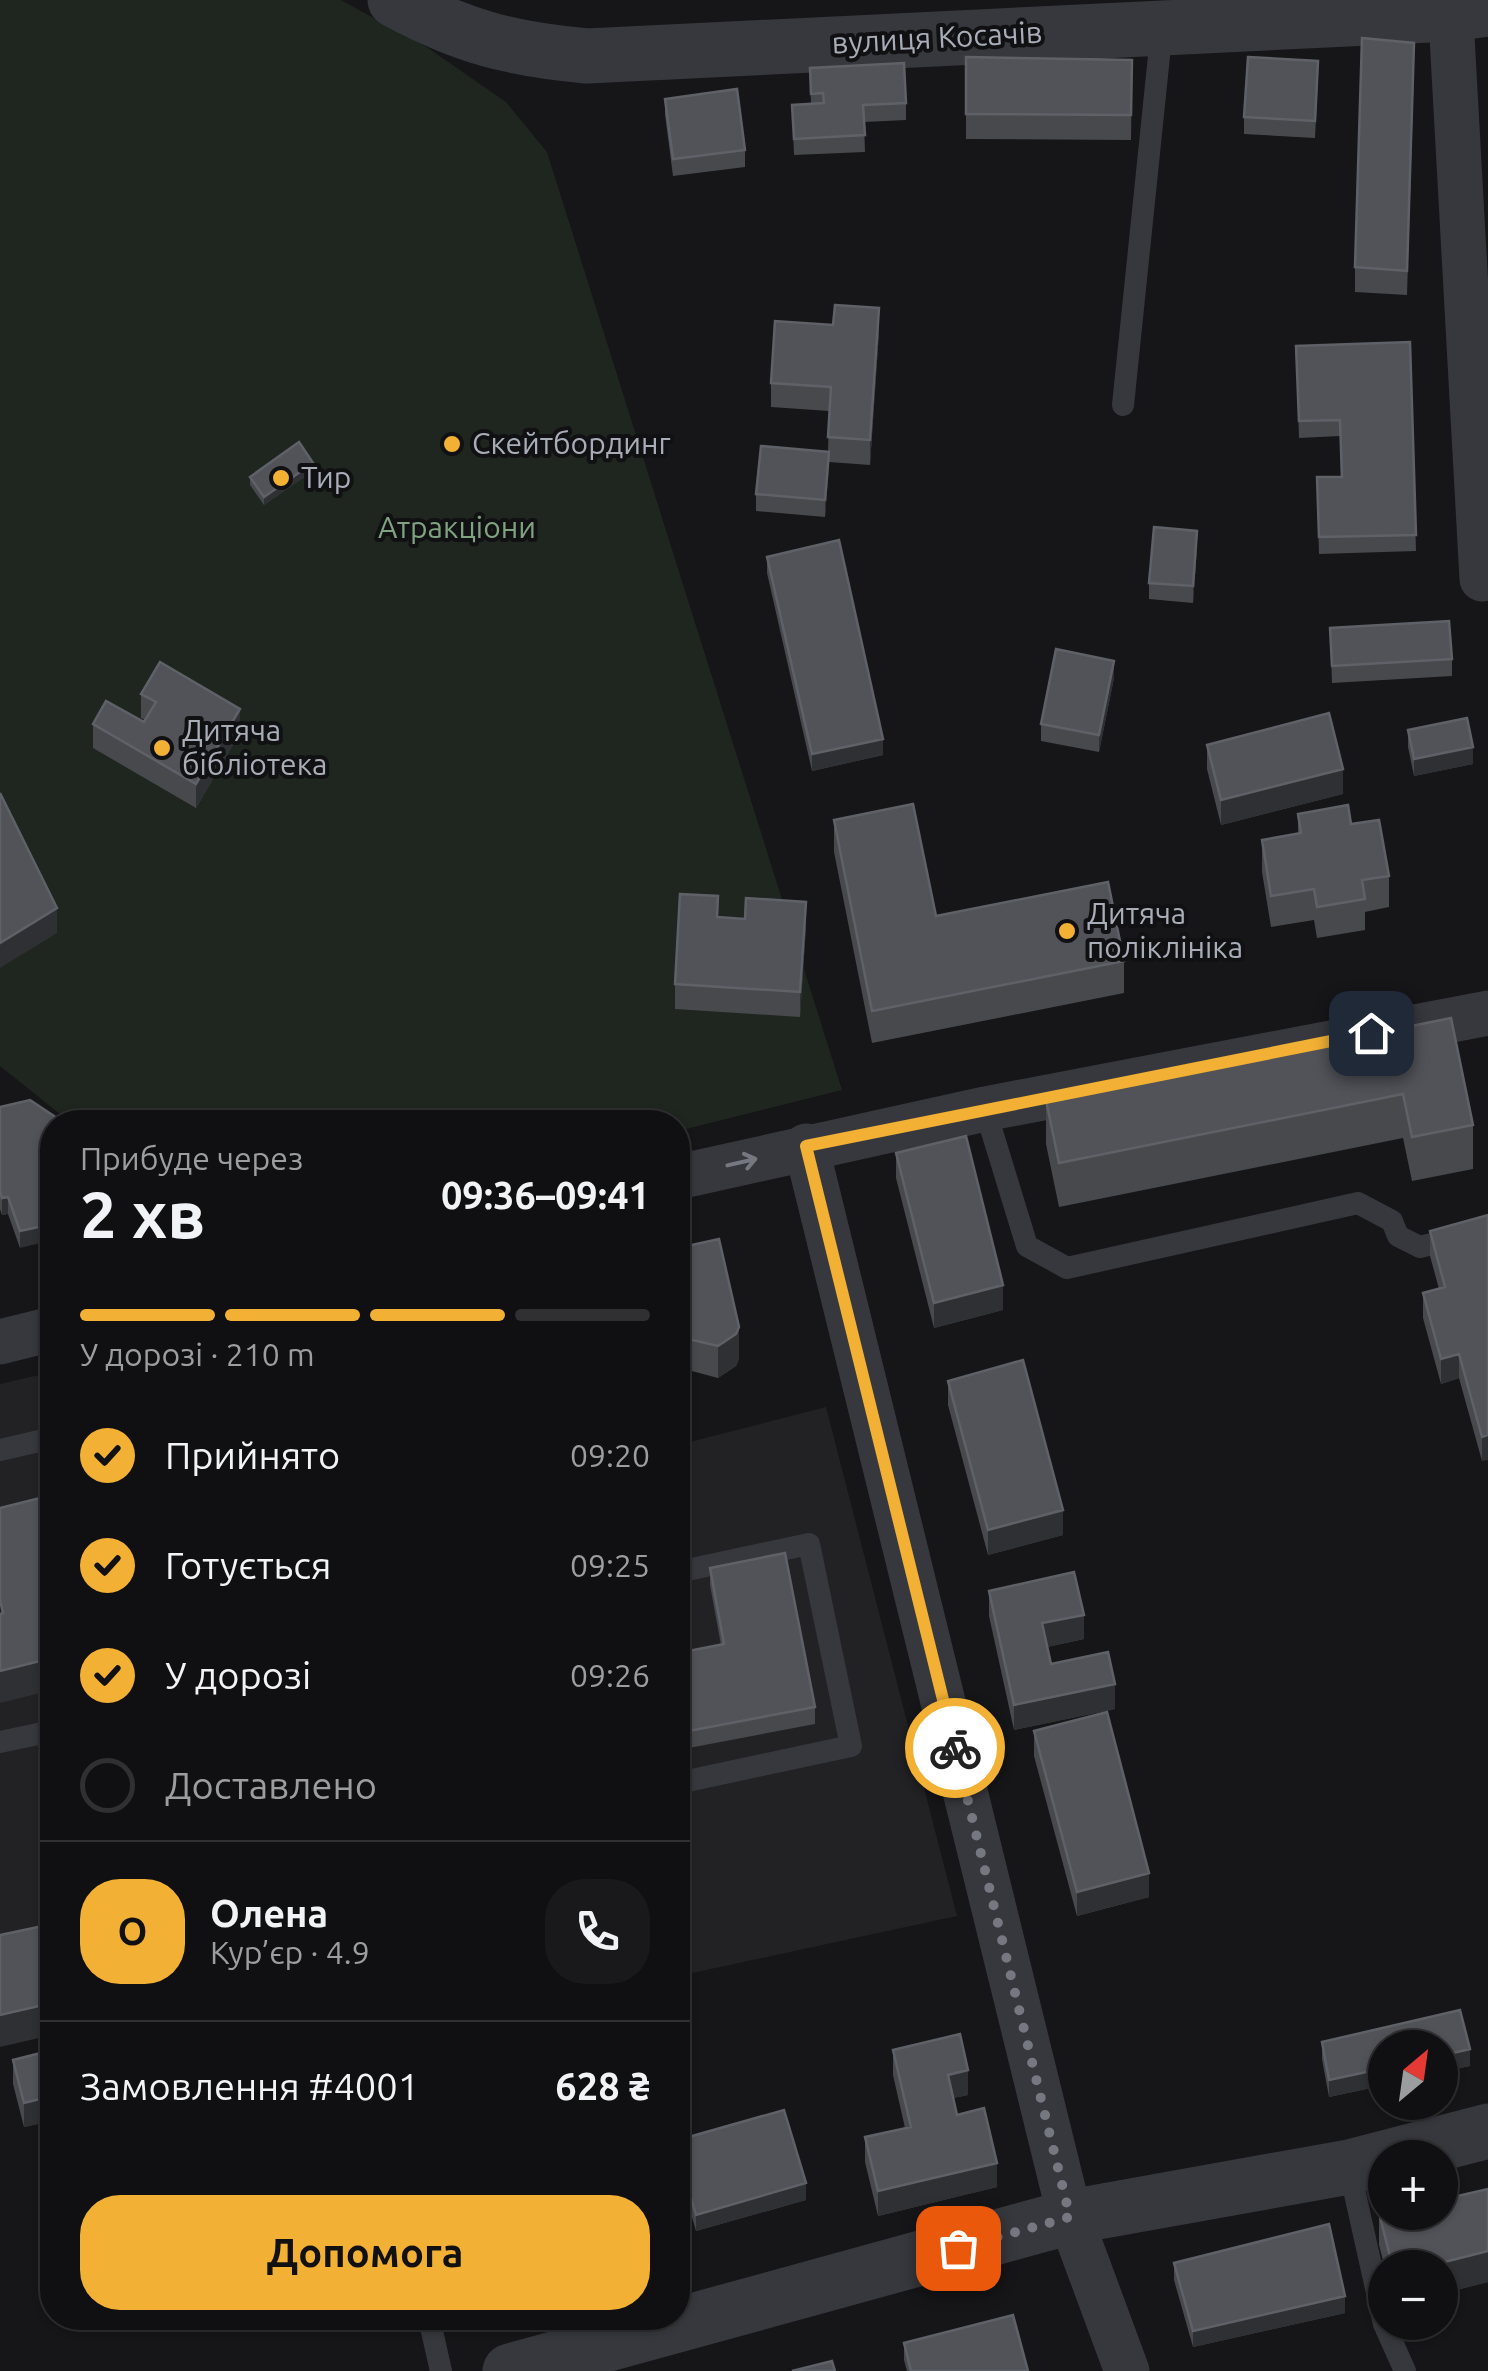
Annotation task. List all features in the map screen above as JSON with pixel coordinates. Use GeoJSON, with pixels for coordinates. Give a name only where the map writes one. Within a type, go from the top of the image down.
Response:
{"type":"FeatureCollection","features":[{"type":"Feature","properties":{"kind":"street","name":"вулиця Косачів"},"geometry":{"type":"LineString","coordinates":[[396,0],[488,42],[587,56],[1463,8]]}},
{"type":"Feature","properties":{"kind":"street"},"geometry":{"type":"LineString","coordinates":[[1463,8],[1482,579]]}},
{"type":"Feature","properties":{"kind":"street"},"geometry":{"type":"LineString","coordinates":[[690,1174],[984,1109],[1488,1012]]}},
{"type":"Feature","properties":{"kind":"street"},"geometry":{"type":"LineString","coordinates":[[806,1146],[1070,2217],[1127,2371]]}},
{"type":"Feature","properties":{"kind":"street"},"geometry":{"type":"LineString","coordinates":[[0,1342],[40,1332]]}},
{"type":"Feature","properties":{"kind":"street"},"geometry":{"type":"LineString","coordinates":[[690,2322],[1070,2217],[1349,2167],[1488,2131]]}},
{"type":"Feature","properties":{"kind":"street"},"geometry":{"type":"LineString","coordinates":[[510,2371],[659,2330]]}},
{"type":"Feature","properties":{"kind":"lane"},"geometry":{"type":"LineString","coordinates":[[1123,405],[1162,27]]}},
{"type":"Feature","properties":{"kind":"lane"},"geometry":{"type":"LineString","coordinates":[[984,1109],[1027,1246],[1068,1268],[1358,1203],[1392,1222],[1398,1236],[1420,1247],[1488,1230]]}},
{"type":"Feature","properties":{"kind":"lane"},"geometry":{"type":"LineString","coordinates":[[0,1450],[40,1441]]}},
{"type":"Feature","properties":{"kind":"lane"},"geometry":{"type":"LineString","coordinates":[[690,1569],[809,1544],[851,1746],[690,1780]]}},
{"type":"Feature","properties":{"kind":"lane"},"geometry":{"type":"LineString","coordinates":[[0,1742],[40,1734]]}},
{"type":"Feature","properties":{"kind":"lane"},"geometry":{"type":"LineString","coordinates":[[1349,2167],[1384,2324],[1405,2371]]}},
{"type":"Feature","properties":{"kind":"lane"},"geometry":{"type":"LineString","coordinates":[[431,2330],[441,2371]]}},
{"type":"Feature","properties":{"kind":"shaded area"},"geometry":{"type":"Polygon","coordinates":[[[40,1375],[40,1977],[0,1985],[0,1384],[40,1375]]]}},
{"type":"Feature","properties":{"kind":"shaded area"},"geometry":{"type":"Polygon","coordinates":[[[826,1407],[957,1916],[690,1973],[690,1442],[826,1407]]]}},
{"type":"Feature","properties":{"kind":"green space","name":"Атракціони"},"geometry":{"type":"Polygon","coordinates":[[[0,0],[341,0],[428,48],[506,102],[547,152],[842,1090],[690,1128],[690,1110],[55,1110],[0,1066],[0,0]]]}},
{"type":"Feature","properties":{"kind":"building"},"geometry":{"type":"Polygon","coordinates":[[[1362,38],[1414,43],[1407,271],[1355,267],[1362,38]]]}},
{"type":"Feature","properties":{"kind":"building"},"geometry":{"type":"Polygon","coordinates":[[[966,57],[1132,60],[1131,115],[966,114],[966,57]]]}},
{"type":"Feature","properties":{"kind":"building"},"geometry":{"type":"Polygon","coordinates":[[[1248,57],[1318,61],[1315,121],[1244,117],[1248,57]]]}},
{"type":"Feature","properties":{"kind":"building"},"geometry":{"type":"Polygon","coordinates":[[[904,63],[906,103],[863,105],[865,135],[794,139],[792,105],[824,103],[823,93],[811,94],[810,68],[904,63]]]}},
{"type":"Feature","properties":{"kind":"building"},"geometry":{"type":"Polygon","coordinates":[[[737,89],[745,150],[673,159],[665,99],[737,89]]]}},
{"type":"Feature","properties":{"kind":"building"},"geometry":{"type":"Polygon","coordinates":[[[835,305],[879,308],[870,440],[828,437],[831,387],[771,383],[775,321],[833,325],[835,305]]]}},
{"type":"Feature","properties":{"kind":"building"},"geometry":{"type":"Polygon","coordinates":[[[1410,342],[1416,535],[1319,537],[1317,477],[1342,477],[1340,420],[1299,421],[1296,346],[1410,342]]]}},
{"type":"Feature","properties":{"kind":"building","name":"Тир"},"geometry":{"type":"Polygon","coordinates":[[[299,442],[313,463],[264,497],[250,477],[299,442]]]}},
{"type":"Feature","properties":{"kind":"building"},"geometry":{"type":"Polygon","coordinates":[[[761,446],[829,452],[825,500],[756,494],[761,446]]]}},
{"type":"Feature","properties":{"kind":"building"},"geometry":{"type":"Polygon","coordinates":[[[1154,527],[1197,531],[1193,586],[1149,583],[1154,527]]]}},
{"type":"Feature","properties":{"kind":"building"},"geometry":{"type":"Polygon","coordinates":[[[839,540],[883,739],[812,754],[767,557],[839,540]]]}},
{"type":"Feature","properties":{"kind":"building"},"geometry":{"type":"Polygon","coordinates":[[[1449,621],[1452,659],[1332,666],[1330,628],[1449,621]]]}},
{"type":"Feature","properties":{"kind":"building"},"geometry":{"type":"Polygon","coordinates":[[[1056,649],[1114,661],[1099,735],[1041,724],[1056,649]]]}},
{"type":"Feature","properties":{"kind":"building"},"geometry":{"type":"Polygon","coordinates":[[[160,662],[240,709],[196,784],[93,724],[106,701],[144,722],[156,702],[141,694],[160,662]]]}},
{"type":"Feature","properties":{"kind":"building"},"geometry":{"type":"Polygon","coordinates":[[[1329,713],[1343,769],[1221,800],[1207,745],[1329,713]]]}},
{"type":"Feature","properties":{"kind":"building"},"geometry":{"type":"Polygon","coordinates":[[[1467,718],[1473,747],[1414,759],[1408,730],[1467,718]]]}},
{"type":"Feature","properties":{"kind":"building"},"geometry":{"type":"Polygon","coordinates":[[[0,793],[57,908],[0,943],[0,793]]]}},
{"type":"Feature","properties":{"kind":"building","name":"Дитяча поліклініка"},"geometry":{"type":"Polygon","coordinates":[[[913,804],[936,916],[1108,882],[1124,961],[872,1011],[834,820],[913,804]]]}},
{"type":"Feature","properties":{"kind":"building"},"geometry":{"type":"Polygon","coordinates":[[[1348,805],[1351,824],[1379,820],[1389,876],[1362,880],[1365,899],[1317,907],[1314,889],[1271,896],[1262,840],[1301,833],[1298,814],[1348,805]]]}},
{"type":"Feature","properties":{"kind":"building"},"geometry":{"type":"Polygon","coordinates":[[[680,894],[718,896],[717,917],[745,919],[746,898],[806,902],[800,992],[675,984],[680,894]]]}},
{"type":"Feature","properties":{"kind":"building"},"geometry":{"type":"Polygon","coordinates":[[[1451,1018],[1473,1125],[1412,1137],[1403,1094],[1059,1163],[1046,1100],[1451,1018]]]}},
{"type":"Feature","properties":{"kind":"building"},"geometry":{"type":"Polygon","coordinates":[[[30,1100],[45,1110],[40,1110],[40,1227],[20,1231],[8,1197],[2,1198],[0,1107],[30,1100]]]}},
{"type":"Feature","properties":{"kind":"building"},"geometry":{"type":"Polygon","coordinates":[[[966,1136],[1003,1285],[934,1303],[896,1153],[966,1136]]]}},
{"type":"Feature","properties":{"kind":"building"},"geometry":{"type":"Polygon","coordinates":[[[1488,1215],[1488,1435],[1482,1437],[1459,1354],[1441,1359],[1423,1293],[1445,1287],[1430,1231],[1488,1215]]]}},
{"type":"Feature","properties":{"kind":"building"},"geometry":{"type":"Polygon","coordinates":[[[719,1239],[739,1327],[736,1334],[718,1346],[690,1339],[690,1245],[719,1239]]]}},
{"type":"Feature","properties":{"kind":"building"},"geometry":{"type":"Polygon","coordinates":[[[1023,1360],[1063,1510],[988,1530],[948,1381],[1023,1360]]]}},
{"type":"Feature","properties":{"kind":"building"},"geometry":{"type":"Polygon","coordinates":[[[40,1498],[40,1661],[0,1671],[3,1613],[0,1508],[40,1498]]]}},
{"type":"Feature","properties":{"kind":"building"},"geometry":{"type":"Polygon","coordinates":[[[785,1553],[815,1707],[690,1731],[690,1651],[724,1644],[710,1568],[785,1553]]]}},
{"type":"Feature","properties":{"kind":"building"},"geometry":{"type":"Polygon","coordinates":[[[1074,1572],[1084,1615],[1042,1623],[1051,1664],[1108,1652],[1115,1684],[1014,1705],[989,1591],[1074,1572]]]}},
{"type":"Feature","properties":{"kind":"building"},"geometry":{"type":"Polygon","coordinates":[[[1107,1712],[1149,1873],[1077,1892],[1034,1731],[1107,1712]]]}},
{"type":"Feature","properties":{"kind":"building"},"geometry":{"type":"Polygon","coordinates":[[[40,1927],[40,2006],[0,2015],[0,1935],[40,1927]]]}},
{"type":"Feature","properties":{"kind":"building"},"geometry":{"type":"Polygon","coordinates":[[[1460,2010],[1470,2049],[1458,2052],[1458,2030],[1374,2030],[1460,2010]]]}},
{"type":"Feature","properties":{"kind":"building"},"geometry":{"type":"Polygon","coordinates":[[[1368,2031],[1368,2072],[1329,2080],[1322,2042],[1368,2031]]]}},
{"type":"Feature","properties":{"kind":"building"},"geometry":{"type":"Polygon","coordinates":[[[960,2034],[968,2070],[948,2075],[957,2115],[984,2108],[997,2163],[878,2191],[865,2137],[911,2127],[893,2050],[960,2034]]]}},
{"type":"Feature","properties":{"kind":"building"},"geometry":{"type":"Polygon","coordinates":[[[40,2053],[40,2099],[24,2103],[13,2060],[40,2053]]]}},
{"type":"Feature","properties":{"kind":"building"},"geometry":{"type":"Polygon","coordinates":[[[784,2110],[806,2183],[696,2215],[690,2194],[690,2137],[784,2110]]]}},
{"type":"Feature","properties":{"kind":"building"},"geometry":{"type":"Polygon","coordinates":[[[1488,2189],[1488,2251],[1458,2259],[1458,2250],[1388,2250],[1383,2230],[1458,2230],[1458,2196],[1488,2189]]]}},
{"type":"Feature","properties":{"kind":"building"},"geometry":{"type":"Polygon","coordinates":[[[1329,2224],[1345,2296],[1193,2331],[1174,2263],[1329,2224]]]}},
{"type":"Feature","properties":{"kind":"building"},"geometry":{"type":"Polygon","coordinates":[[[1013,2315],[1028,2371],[911,2371],[904,2343],[1013,2315]]]}},
{"type":"Feature","properties":{"kind":"building"},"geometry":{"type":"Polygon","coordinates":[[[832,2361],[835,2371],[792,2371],[832,2361]]]}},
{"type":"Feature","properties":{"kind":"way so far"},"geometry":{"type":"LineString","coordinates":[[955,1748],[1070,2217],[958,2248]]}},
{"type":"Feature","properties":{"kind":"place","name":"Скейтбординг"},"geometry":{"type":"Point","coordinates":[452,444]}},
{"type":"Feature","properties":{"kind":"place","name":"Тир"},"geometry":{"type":"Point","coordinates":[281,478]}},
{"type":"Feature","properties":{"kind":"place","name":"Дитяча бібліотека"},"geometry":{"type":"Point","coordinates":[162,748]}},
{"type":"Feature","properties":{"kind":"place","name":"Дитяча поліклініка"},"geometry":{"type":"Point","coordinates":[1067,931]}},
{"type":"Feature","properties":{"kind":"route"},"geometry":{"type":"LineString","coordinates":[[955,1748],[806,1146],[1371,1033]]}}]}
